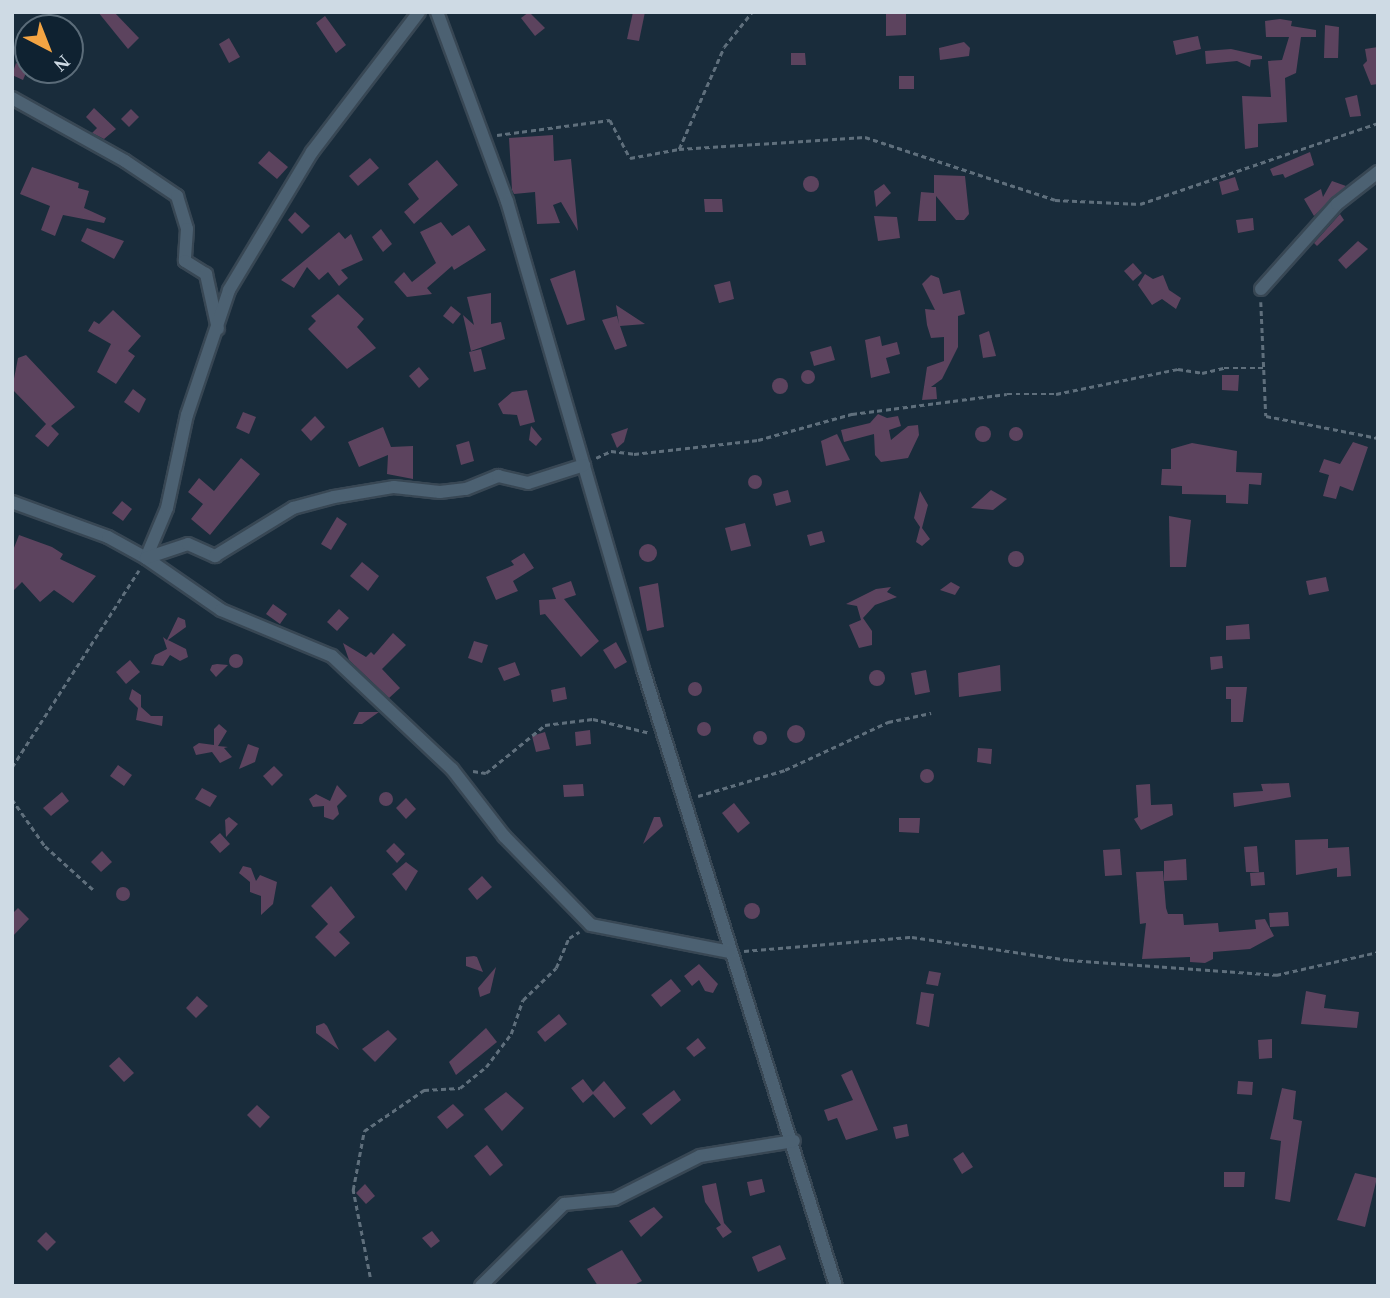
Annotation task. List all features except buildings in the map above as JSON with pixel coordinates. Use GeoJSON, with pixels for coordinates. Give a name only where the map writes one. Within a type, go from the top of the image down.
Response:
{"type":"FeatureCollection","features":[{"type":"Feature","properties":{"kind":"street"},"geometry":{"type":"LineString","coordinates":[[146,558],[167,508],[187,415],[218,332],[229,290],[312,152],[419,12]]}},
{"type":"Feature","properties":{"kind":"street"},"geometry":{"type":"LineString","coordinates":[[437,12],[485,139],[668,737],[730,952],[794,1141],[836,1286]]}},
{"type":"Feature","properties":{"kind":"street"},"geometry":{"type":"LineString","coordinates":[[12,98],[125,161],[177,196],[187,229],[185,261],[206,274],[218,332]]}},
{"type":"Feature","properties":{"kind":"street"},"geometry":{"type":"LineString","coordinates":[[1261,289],[1337,204],[1378,172]]}},
{"type":"Feature","properties":{"kind":"street"},"geometry":{"type":"LineString","coordinates":[[146,558],[188,544],[215,556],[293,508],[334,497],[394,487],[440,492],[466,489],[498,476],[528,483],[584,465]]}},
{"type":"Feature","properties":{"kind":"street"},"geometry":{"type":"LineString","coordinates":[[12,502],[108,537],[146,558],[220,610],[332,656],[452,769],[545,883],[591,925],[730,952]]}},
{"type":"Feature","properties":{"kind":"street"},"geometry":{"type":"LineString","coordinates":[[481,1286],[565,1204],[615,1199],[700,1156],[794,1141]]}},
{"type":"Feature","properties":{"kind":"path"},"geometry":{"type":"LineString","coordinates":[[679,149],[724,47],[752,12]]}},
{"type":"Feature","properties":{"kind":"path"},"geometry":{"type":"LineString","coordinates":[[485,139],[515,130],[610,120],[630,158],[679,149],[865,137],[1055,200],[1140,205],[1378,123]]}},
{"type":"Feature","properties":{"kind":"path"},"geometry":{"type":"LineString","coordinates":[[1261,289],[1266,416],[1378,438]]}},
{"type":"Feature","properties":{"kind":"path"},"geometry":{"type":"LineString","coordinates":[[584,465],[611,451],[634,453],[758,440],[852,414],[1007,394],[1056,394],[1178,369],[1202,373],[1224,368],[1264,368]]}},
{"type":"Feature","properties":{"kind":"path"},"geometry":{"type":"LineString","coordinates":[[12,768],[146,558]]}},
{"type":"Feature","properties":{"kind":"path"},"geometry":{"type":"LineString","coordinates":[[686,800],[785,770],[888,722],[931,713]]}},
{"type":"Feature","properties":{"kind":"path"},"geometry":{"type":"LineString","coordinates":[[452,769],[486,773],[545,724],[593,719],[668,737]]}},
{"type":"Feature","properties":{"kind":"path"},"geometry":{"type":"LineString","coordinates":[[12,799],[45,846],[95,891]]}},
{"type":"Feature","properties":{"kind":"path"},"geometry":{"type":"LineString","coordinates":[[370,1277],[353,1190],[364,1131],[424,1090],[460,1088],[486,1067],[511,1034],[523,1000],[556,968],[569,938],[591,925]]}},
{"type":"Feature","properties":{"kind":"path"},"geometry":{"type":"LineString","coordinates":[[730,952],[912,937],[1069,960],[1276,975],[1378,952]]}}]}
